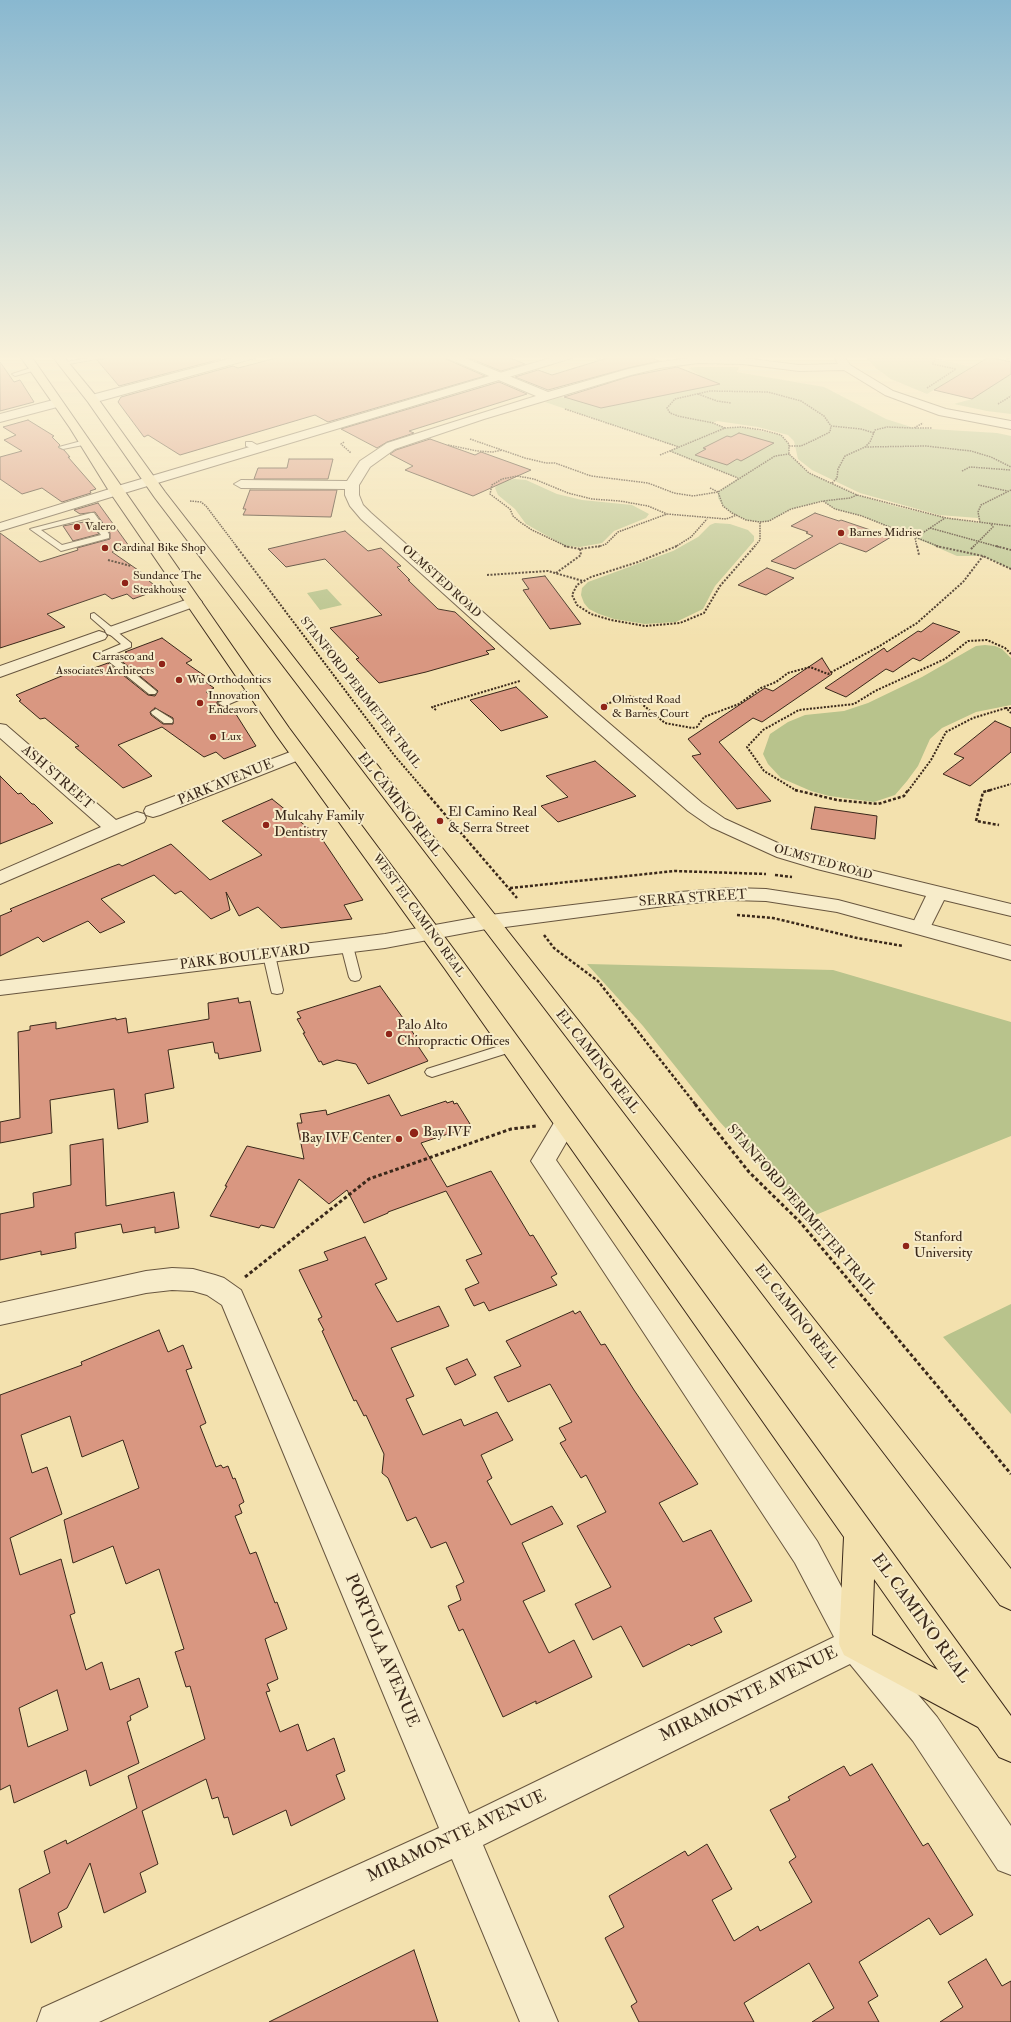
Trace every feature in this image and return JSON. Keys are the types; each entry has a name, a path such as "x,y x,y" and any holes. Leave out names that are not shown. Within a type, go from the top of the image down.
{"main road":[{"name":"WEST EL CAMINO REAL","path":"90,450 116,491 298,754 430,933 566,1122"},
{"path":"128,450 150,482"},
{"name":"EL CAMINO REAL","path":"150,482 1011,1594"},
{"name":"EL CAMINO REAL","path":"566,1122 1011,1745"},
{"path":"860,1534 855,1644 990,1716"}],"street":[{"path":"0,527 150,482 242,450"},
{"path":"241,484 352,485 357,474 372,458 384,450"},
{"name":"OLMSTED ROAD","path":"352,485 352,495 357,506 366,516 583,710 695,807 718,823 748,838 784,853 824,865 1011,910"},
{"path":"0,672 194,602"},
{"name":"ASH STREET","path":"0,729 113,828"},
{"name":"PARK AVENUE","path":"0,878 113,828 298,754"},
{"path":"920,927 937,893"},
{"name":"SERRA STREET","path":"490,922 640,903 732,894 766,895 838,906 920,927 1011,953"},
{"name":"PARK BOULEVARD","path":"0,988 347,946 490,922"},
{"path":"566,1122 543,1161 806,1552 855,1644 925,1728 1011,1857"},
{"path":"0,1314 146,1282 172,1279 193,1280 220,1290"},
{"name":"PORTOLA AVENUE","path":"220,1290 232,1298 540,2022"},
{"name":"MIRAMONTE AVENUE","path":"56,2022 460,1837 855,1644"}],"lane":[{"path":"90,515 106,536 98,538 61,548 34,529 90,515"},
{"path":"94,616 106,634 128,645 105,654 152,692"},
{"path":"224,703 254,690"},
{"path":"156,712 168,721"},
{"path":"347,946 355,977"},
{"path":"269,955 277,990"},
{"path":"432,1072 512,1047"}],"path":[{"path":"348,450 352,454 372,458"},
{"path":"472,450 493,452 501,450"},
{"path":"504,450 525,458 546,463 555,463 603,478 618,478 648,483 682,495 701,496 718,492 775,456 789,454"},
{"path":"789,450 789,454 809,473 857,494 898,507 946,518 1011,526"},
{"path":"831,483 837,478 838,469 845,456 858,450"},
{"path":"965,450 991,456 1011,467"},
{"path":"660,455 669,451 738,478"},
{"path":"962,471 970,467 1011,470"},
{"path":"667,514 618,532 606,544 595,548 580,549 558,544 520,522 513,516 510,509 490,494 492,485 502,479 517,476 534,479 568,493 592,499 620,501 648,506 667,514 707,519 726,519 737,515"},
{"path":"978,485 1010,490"},
{"path":"710,488 718,492 723,506 746,520 760,522 769,521 791,509 822,501 850,498 857,494"},
{"path":"980,523 978,518 981,505 1010,490"},
{"name":"STANFORD PERIMETER TRAIL","path":"190,501 201,502 206,506 394,755 519,900"},
{"path":"822,501 835,509 862,516 932,545 983,556 1011,569"},
{"path":"915,538 946,518"},
{"path":"707,519 691,537 673,548 638,562 590,576 576,585 572,595 577,605 591,614 611,620 645,626 680,623 704,612 720,586 760,540 760,522"},
{"path":"971,549 993,527 991,524"},
{"path":"930,528 1011,550"},
{"path":"915,538 920,555"},
{"path":"556,573 581,555 580,549"},
{"path":"583,710 632,696 665,723 697,727 704,717 739,704 761,688 776,682 788,673 810,667 828,674 878,647 917,623 963,582 983,556"},
{"path":"108,560 131,566"},
{"path":"487,575 548,571 584,581"},
{"path":"1011,654 1005,648 987,640 968,641 945,659 882,688 854,704 799,710 763,730 747,747 764,771 796,791 837,800 878,804 904,796 931,760 946,732 973,718 1006,708 1011,708"},
{"path":"436,710 432,707 527,679"},
{"path":"1006,708 1011,713"},
{"path":"999,825 976,821 983,792 1011,784"},
{"path":"733,915 772,918 857,938 909,947"},
{"name":"STANFORD PERIMETER TRAIL","path":"554,948 598,981 748,1172 800,1222 1011,1474"},
{"path":"220,1290 369,1180 511,1129 566,1122"}],"green space":[{"path":"789,450 789,454 809,473 857,495 898,507 946,518 980,523 978,518 939,515 860,493 812,470 798,459 796,450 1011,450 1011,569 983,556 957,556 862,516 835,509 823,501 791,509 769,521 760,522 746,520 732,513 723,506 718,498 718,492 738,478 669,451"},
{"path":"514,479 526,480 557,494 582,500 632,505 649,514 646,518 614,531 602,543 580,547 565,546 526,524 515,509 498,495 495,488 499,483"},
{"path":"715,523 730,524 748,530 754,536 754,541 715,586 703,609 676,622 645,624 614,619 599,614 589,609 584,603 581,595 582,588 588,582 673,551 698,537 710,525"},
{"path":"327,589 342,605 320,610 307,593"},
{"path":"976,646 995,646 1002,649 1011,658 1011,705 976,712 942,728 930,739 918,766 895,795 874,802 829,796 811,791 781,778 768,764 763,754 770,734 788,722 805,715 844,711 868,703 922,677"},
{"path":"587,964 833,970 1011,1022 1011,1136 808,1218 719,1121 643,1026"},
{"path":"1011,1304 1011,1414 943,1337"}],"building":[{"path":"21,450 64,450 70,457 68,457 96,489 90,491 91,493 62,502 42,488 22,494 0,479 0,457 22,451"},
{"path":"173,450 196,450 180,455"},
{"path":"395,450 462,450 475,455 481,452 531,470 473,496 405,470 413,466 390,454"},
{"path":"704,450 761,450 741,461 737,459 727,465 695,455"},
{"path":"289,459 333,459 328,479 254,479 258,468 287,468"},
{"path":"250,490 337,490 331,517 243,515 246,509 243,509"},
{"path":"98,503 129,546 112,552 151,579 148,580 154,585 151,586 158,590 133,599 127,594 112,599 105,594 47,614 65,627 0,648 0,533 40,562 78,550 77,548 110,539 110,533 95,512 80,514 74,510"},
{"name":"Barnes Midrise","path":"815,513 891,537 866,552 840,543 795,569 771,561 813,536 806,533 808,532 791,526"},
{"name":"Valero","path":"89,521 99,534 73,541 63,526"},
{"path":"345,531 368,551 381,548 401,566 397,567 410,580 408,580 438,609 455,612 495,649 486,651 489,654 426,672 379,683 356,659 359,658 330,628 382,615 325,559 286,567 268,549"},
{"path":"767,568 794,578 766,595 738,585"},
{"path":"545,576 581,624 550,629 523,590 529,589 522,579"},
{"path":"933,623 960,632 920,661 913,658 893,672 886,669 846,697 825,688 884,648 887,652 918,631 921,632"},
{"path":"162,638 192,660 186,663 205,676 200,678 214,688 206,692 219,701 217,704 234,711 256,746 224,759 216,752 204,757 162,727 118,745 152,776 123,788 75,747 79,746 45,718 40,719 19,701 21,700 16,695 76,670 80,673 108,663 148,695 155,696 158,691 119,659 130,655 125,652","holes":["155,708 173,718 173,724 163,724 151,715 150,712"]},
{"path":"822,658 832,674 762,722 753,718 719,742 771,801 737,809 692,756 701,754 688,739 765,688 773,691"},
{"path":"516,687 548,717 501,731 470,700"},
{"path":"995,721 1011,728 1011,752 970,786 943,774 964,758 954,754"},
{"path":"595,761 636,796 558,822 541,806 568,797 546,776"},
{"path":"0,776 18,794 21,793 32,804 34,804 53,823 0,844"},
{"path":"272,799 322,839 363,900 344,905 352,919 281,928 258,907 239,916 226,892 230,910 211,919 181,891 175,894 154,875 101,899 125,922 100,933 88,921 43,942 38,937 0,956 0,916 12,911 10,909 111,867 119,864 122,866 171,844 210,880 262,855 222,821"},
{"path":"815,807 877,816 875,839 811,829"},
{"name":"Palo Alto Chiropractic Offices","path":"380,986 417,1039 414,1040 428,1061 368,1084 356,1064 337,1060 323,1065 321,1061 319,1062 303,1033 305,1033 297,1019 301,1018 297,1012"},
{"path":"238,998 239,1003 250,1001 261,1051 219,1059 218,1053 215,1053 213,1042 168,1050 174,1088 145,1094 148,1122 118,1129 114,1089 50,1100 52,1133 0,1143 0,1122 20,1118 18,1032 30,1030 30,1026 56,1022 56,1029 116,1018 116,1020 126,1018 128,1033 209,1019 208,1003"},
{"path":"389,1095 401,1116 446,1101 447,1103 453,1101 454,1104 457,1103 470,1124 467,1125 469,1127 421,1143 447,1187 491,1171 530,1236 533,1235 557,1274 551,1277 557,1285 489,1311 484,1302 474,1306 465,1289 479,1283 466,1260 482,1254 446,1191 388,1212 364,1223 347,1190 329,1204 299,1179 274,1228 261,1225 259,1228 210,1216 247,1146 304,1159 297,1123 302,1123 300,1114 326,1110 327,1115"},
{"path":"103,1139 106,1206 174,1192 179,1228 155,1233 155,1227 123,1233 121,1224 75,1233 76,1248 41,1255 41,1251 0,1260 0,1214 34,1207 33,1193 71,1185 70,1145"},
{"path":"365,1237 387,1279 375,1284 397,1322 439,1306 449,1326 391,1348 414,1396 406,1399 423,1435 461,1419 464,1426 497,1412 513,1440 481,1455 492,1478 487,1481 511,1525 552,1506 563,1524 522,1543 545,1591 523,1601 549,1653 574,1640 592,1677 536,1704 536,1701 503,1717 463,1629 459,1631 448,1606 461,1600 456,1586 464,1582 446,1542 431,1548 416,1517 407,1521 388,1478 382,1473 384,1454 366,1415 364,1416 356,1400 354,1401 322,1331 324,1330 318,1319 322,1317 299,1270 328,1260 324,1252"},
{"path":"573,1311 575,1314 580,1311 601,1345 605,1344 634,1390 698,1484 659,1503 683,1542 711,1530 752,1601 714,1618 722,1632 691,1646 689,1644 643,1667 621,1626 593,1640 575,1604 611,1587 577,1526 606,1512 586,1475 581,1478 560,1443 566,1440 559,1428 572,1422 550,1384 508,1402 494,1377 521,1366 506,1341"},
{"path":"159,1330 168,1352 183,1345 192,1368 186,1370 206,1423 200,1426 216,1467 221,1465 223,1468 228,1466 233,1479 235,1478 244,1502 239,1505 242,1513 235,1516 250,1554 256,1552 275,1603 277,1602 287,1629 265,1639 278,1679 267,1684 270,1691 266,1692 280,1732 298,1724 307,1751 334,1738 345,1771 336,1775 345,1799 291,1826 286,1810 233,1835 228,1817 224,1818 218,1797 212,1799 206,1779 142,1811 158,1864 140,1873 146,1892 104,1913 90,1863 67,1908 58,1913 62,1927 31,1943 19,1889 50,1873 44,1851 66,1840 67,1844 137,1808 128,1776 205,1739 190,1686 186,1687 175,1652 184,1649 159,1569 126,1584 113,1546 73,1563 64,1520 139,1488 123,1440 82,1457 70,1416 21,1435 32,1473 47,1467 62,1514 10,1538 20,1575 61,1559 75,1613 70,1615 86,1670 102,1662 110,1690 139,1678 148,1707 130,1716 131,1720 127,1722 139,1763 90,1786 86,1770 14,1803 10,1785 0,1790 0,1395 82,1365 81,1362","holes":["57,1690 68,1730 28,1747 19,1708"]},
{"path":"467,1359 476,1375 455,1385 446,1368"},
{"path":"872,1764 923,1846 928,1843 973,1915 940,1935 929,1918 859,1962 878,1996 868,2002 879,2022 812,2022 834,2008 809,1963 744,2003 754,2022 639,2022 631,2006 637,2002 605,1938 624,1927 609,1896 685,1851 688,1856 707,1844 732,1889 712,1900 734,1941 758,1926 760,1931 812,1902 789,1862 796,1857 770,1810 790,1800 788,1797 844,1766 850,1776"},
{"path":"414,1950 438,2022 269,2022"},
{"path":"986,1959 1002,1986 1011,1981 1011,2022 940,2022 963,2007 948,1982"}],"place":[{"name":"Valero","path":"77,527"},
{"name":"Barnes Midrise","path":"841,533"},
{"name":"Cardinal Bike Shop","path":"105,548"},
{"name":"Sundance The Steakhouse","path":"125,583"},
{"name":"Carrasco and Associates Architects","path":"162,664"},
{"name":"Wu Orthodontics","path":"179,680"},
{"name":"Innovation Endeavors","path":"200,703"},
{"name":"Olmsted Road & Barnes Court","path":"604,707"},
{"name":"Lux","path":"213,737"},
{"name":"El Camino Real & Serra Street","path":"440,821"},
{"name":"Mulcahy Family Dentistry","path":"266,825"},
{"name":"Palo Alto Chiropractic Offices","path":"389,1034"},
{"name":"Bay IVF","path":"414,1133"},
{"name":"Bay IVF Center","path":"399,1139"},
{"name":"Stanford University","path":"906,1246"}]}
